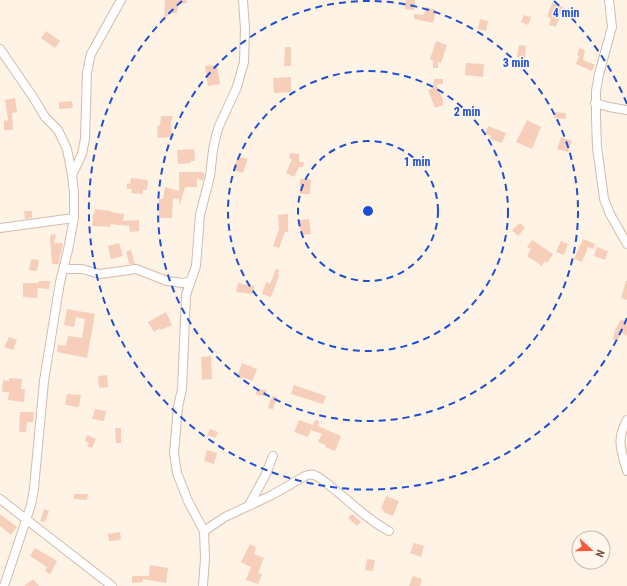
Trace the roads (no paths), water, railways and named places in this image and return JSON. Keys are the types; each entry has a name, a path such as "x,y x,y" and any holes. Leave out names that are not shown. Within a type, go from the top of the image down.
{"street":[{"path":"72,175 82,154 85,139 87,72 91,54 121,0"},
{"path":"204,586 204,531 188,501 177,473 175,462 178,408 182,389 186,295 196,266 200,214 210,176 212,150 219,126 237,87 244,62 246,29 243,0"},
{"path":"609,0 612,27 599,74 596,103 597,147 604,199 610,214 627,244"},
{"path":"0,49 33,96 45,117 58,130 67,150 74,193 74,218 58,295 44,381 34,488 31,505 4,586"},
{"path":"596,103 627,110"},
{"path":"0,228 74,218"},
{"path":"64,269 82,269 100,274 136,269 167,281 183,283 191,281"},
{"path":"627,420 621,432 620,442 627,471"},
{"path":"249,505 265,476 273,456"},
{"path":"204,531 225,517 272,496 305,476 315,475 341,494 378,526 389,531"},
{"path":"0,499 27,518 112,586"}]}
